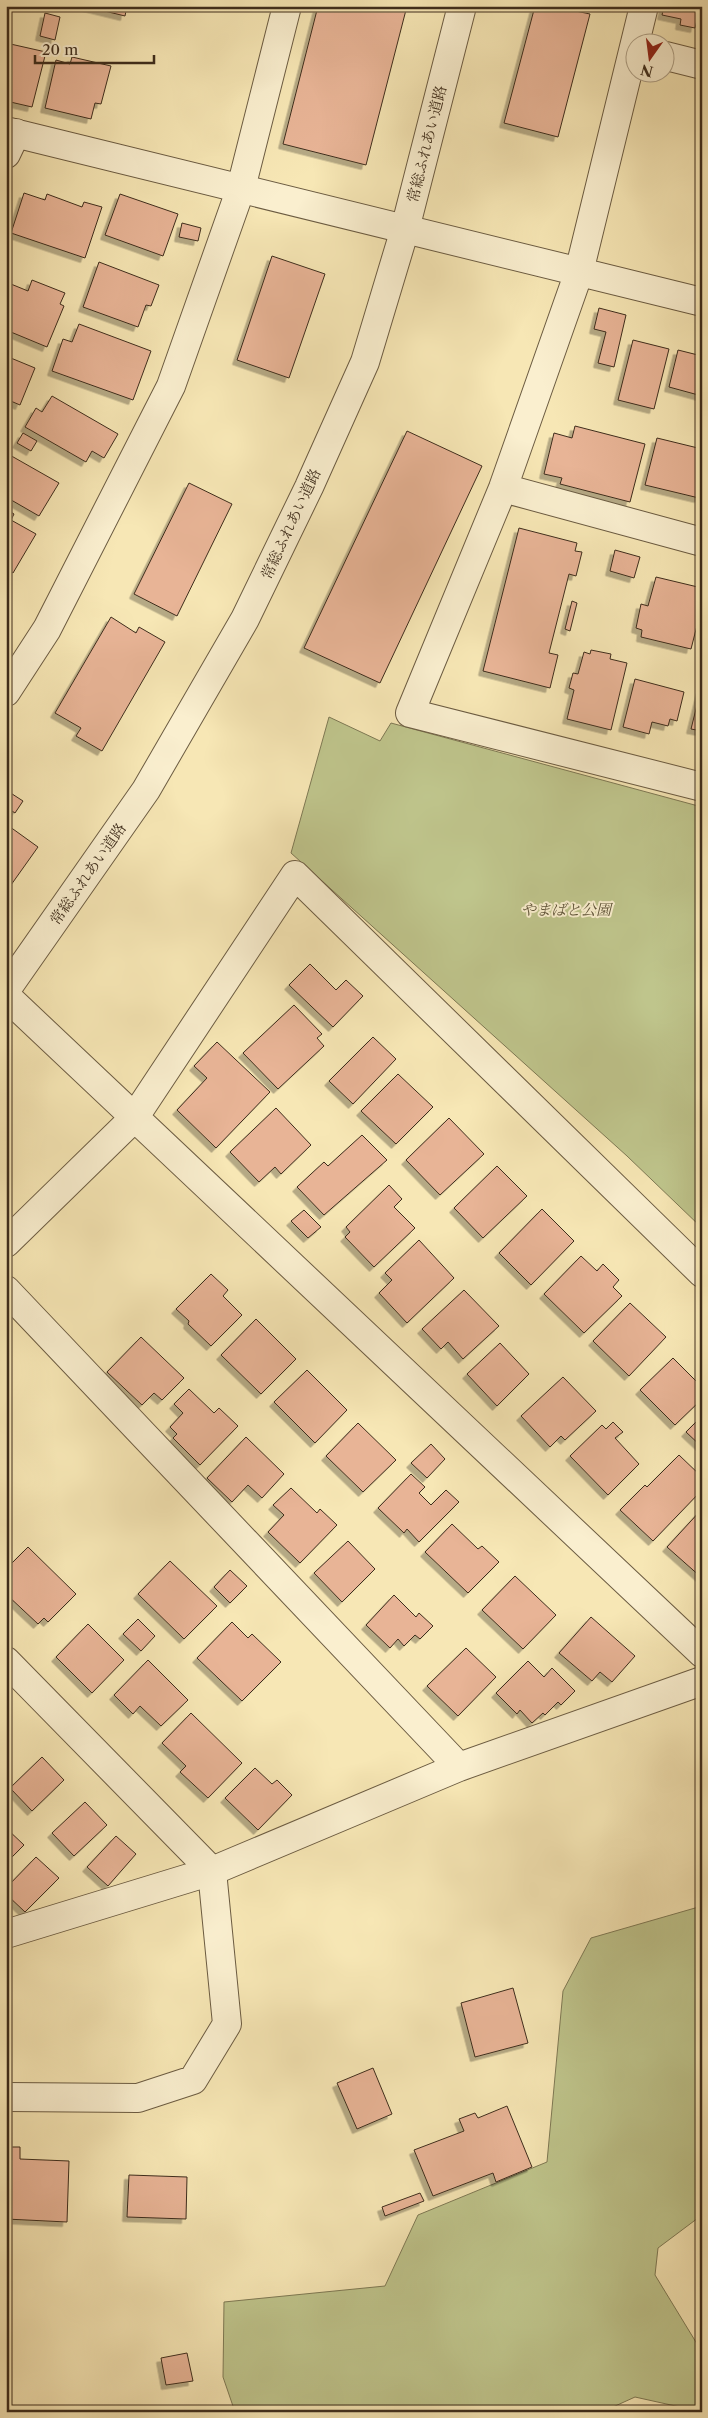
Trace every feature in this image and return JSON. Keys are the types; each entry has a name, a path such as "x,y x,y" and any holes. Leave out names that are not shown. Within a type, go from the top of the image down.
{"street":[{"path":"6,692 47,629 171,386 241,188 287,6"},
{"name":"常総ふれあい道路","path":"6,990 146,790 245,619 309,487 365,362 405,229 462,6"},
{"path":"638,32 644,6"},
{"path":"676,58 702,65"},
{"path":"626,81 579,272 503,488 410,713 702,787"},
{"path":"9,139 241,188 702,302"},
{"path":"503,488 702,542"},
{"path":"6,1243 134,1118 295,875 702,1273"},
{"path":"6,996 702,1653"},
{"path":"6,1290 459,1767"},
{"path":"6,1661 212,1871 227,2024 192,2080 138,2098 6,2097"},
{"path":"6,1934 212,1871 459,1767 702,1681"}],"green space":[{"name":"やまばと公園","path":"329,717 380,741 391,723 702,807 702,1228 627,1156 291,853"},
{"path":"702,1906 702,2215 658,2248 655,2275 702,2352 702,2407 698,2411 635,2397 602,2412 235,2412 223,2377 224,2302 385,2286 418,2215 547,2162 563,1991 591,1938"}],"building":[{"path":"84,6 127,6 125,16"},
{"path":"318,6 407,6 366,165 283,144"},
{"path":"535,6 572,6 571,10 590,14 558,137 504,123"},
{"path":"664,6 702,6 702,13 699,12 695,28 680,25 681,19 662,15"},
{"path":"45,13 60,17 55,40 40,36"},
{"path":"6,43 46,52 32,107 6,101"},
{"path":"72,57 111,66 101,104 95,103 91,119 45,108 56,60 70,64"},
{"path":"24,193 45,200 47,194 82,207 84,202 102,207 85,258 11,233"},
{"path":"120,194 178,214 163,256 105,235"},
{"path":"182,223 201,228 198,241 179,237"},
{"path":"272,256 325,274 289,378 237,360"},
{"path":"99,262 159,285 151,306 146,305 138,327 83,307"},
{"path":"32,280 65,293 60,304 64,306 47,347 6,330 6,282 28,291"},
{"path":"599,308 626,315 614,367 598,363 606,332 594,329"},
{"path":"79,324 151,351 133,400 52,371 63,339 72,342"},
{"path":"633,340 669,349 654,409 618,400"},
{"path":"678,350 702,356 702,396 669,387"},
{"path":"6,356 35,368 20,405 6,399"},
{"path":"52,396 118,434 104,458 92,451 86,462 25,427 36,408 42,412"},
{"path":"575,426 645,444 630,502 560,484 562,478 544,474 554,433 572,438"},
{"path":"407,431 482,466 380,683 304,648"},
{"path":"23,433 37,441 31,451 17,443"},
{"path":"657,438 702,449 702,489 699,498 645,485"},
{"path":"8,454 59,483 39,516 6,497"},
{"path":"189,483 232,504 177,616 134,594"},
{"path":"6,509 14,514 11,520 36,534 13,573 6,569"},
{"path":"519,528 577,543 575,551 582,552 576,576 569,574 549,653 558,655 550,688 483,671"},
{"path":"615,550 640,557 634,578 610,571"},
{"path":"656,577 702,588 702,606 691,649 641,637 642,630 636,628 641,604 648,606"},
{"path":"572,601 577,603 570,631 565,629"},
{"path":"111,617 136,633 139,627 165,642 102,751 76,736 81,728 55,713"},
{"path":"591,650 611,654 610,659 627,663 611,730 567,719 574,690 569,688 573,673 578,674 584,652 590,654"},
{"path":"635,679 684,692 677,721 670,719 668,726 652,722 649,734 623,727"},
{"path":"702,689 702,731 691,729"},
{"path":"6,790 23,801 15,813 6,807"},
{"path":"6,824 38,847 6,892"},
{"path":"310,964 336,990 346,980 363,996 333,1027 289,985"},
{"path":"294,1005 322,1034 317,1038 324,1046 278,1089 243,1053"},
{"path":"373,1037 396,1059 353,1104 329,1081"},
{"path":"217,1042 270,1092 216,1148 177,1110 207,1078 194,1066"},
{"path":"398,1074 433,1107 396,1144 361,1111"},
{"path":"276,1108 311,1145 281,1174 275,1167 259,1182 230,1152"},
{"path":"449,1118 484,1154 440,1195 406,1160"},
{"path":"362,1135 387,1160 324,1215 297,1187 324,1162 328,1166"},
{"path":"497,1166 527,1196 483,1238 454,1208"},
{"path":"389,1185 402,1199 394,1207 415,1228 374,1267 345,1237 350,1232 346,1227"},
{"path":"542,1209 574,1241 531,1285 499,1253"},
{"path":"304,1210 321,1227 308,1238 291,1221"},
{"path":"419,1240 454,1278 407,1323 379,1293 392,1280 385,1273"},
{"path":"581,1256 597,1271 603,1264 619,1280 613,1287 622,1296 584,1333 544,1294"},
{"path":"211,1274 228,1290 223,1296 242,1315 211,1346 188,1324 189,1321 176,1309"},
{"path":"464,1290 499,1326 463,1359 448,1342 441,1349 422,1329"},
{"path":"630,1303 666,1337 629,1376 593,1341"},
{"path":"256,1319 296,1359 261,1394 221,1355"},
{"path":"141,1337 184,1378 162,1400 154,1393 142,1405 107,1372"},
{"path":"500,1343 529,1374 497,1406 467,1374"},
{"path":"673,1358 702,1387 702,1399 675,1425 640,1390"},
{"path":"307,1370 347,1410 315,1443 274,1402"},
{"path":"563,1377 596,1411 565,1440 561,1436 550,1447 521,1416"},
{"path":"189,1389 214,1413 219,1408 238,1426 200,1465 173,1438 177,1434 170,1427 183,1413 174,1404"},
{"path":"702,1416 702,1447 686,1432"},
{"path":"613,1422 623,1432 615,1438 639,1464 608,1495 570,1456 602,1425 606,1429"},
{"path":"358,1423 396,1460 363,1492 326,1456"},
{"path":"246,1437 284,1474 262,1498 248,1485 232,1502 207,1478"},
{"path":"431,1444 445,1459 427,1478 411,1463"},
{"path":"679,1455 702,1477 702,1490 653,1541 620,1510 645,1485 647,1487"},
{"path":"411,1474 425,1487 419,1493 431,1505 446,1490 459,1502 419,1542 407,1529 404,1533 378,1508"},
{"path":"291,1488 317,1513 320,1509 337,1525 300,1563 268,1532 284,1515 273,1505"},
{"path":"702,1509 702,1578 667,1547"},
{"path":"452,1524 478,1549 482,1546 499,1562 468,1593 425,1552"},
{"path":"348,1541 375,1569 342,1602 314,1573"},
{"path":"28,1547 76,1594 48,1622 44,1618 38,1624 6,1594 6,1569"},
{"path":"170,1561 217,1606 184,1639 138,1594"},
{"path":"230,1570 247,1586 230,1603 214,1587"},
{"path":"515,1576 556,1615 523,1649 482,1610"},
{"path":"394,1595 416,1617 419,1613 433,1626 420,1639 415,1635 404,1646 398,1639 390,1648 366,1625"},
{"path":"591,1617 635,1656 612,1682 600,1672 592,1681 559,1653"},
{"path":"138,1619 155,1636 141,1651 123,1634"},
{"path":"232,1622 248,1638 252,1634 281,1662 242,1701 197,1658"},
{"path":"88,1624 124,1660 92,1693 56,1657"},
{"path":"466,1648 496,1677 458,1716 427,1686"},
{"path":"148,1660 188,1700 161,1726 140,1706 133,1714 114,1695"},
{"path":"528,1661 544,1677 552,1668 575,1691 561,1705 558,1702 545,1715 543,1713 532,1723 520,1710 517,1714 496,1693"},
{"path":"191,1713 242,1763 208,1798 180,1772 186,1766 162,1743"},
{"path":"42,1757 64,1780 32,1811 10,1788"},
{"path":"255,1768 272,1784 277,1780 292,1795 258,1830 225,1798"},
{"path":"85,1802 107,1825 74,1856 52,1833"},
{"path":"6,1828 24,1845 6,1863"},
{"path":"116,1836 136,1854 108,1886 87,1867"},
{"path":"36,1857 59,1878 25,1912 6,1894 6,1888"},
{"path":"513,1988 528,2043 475,2057 461,2003"},
{"path":"373,2068 392,2114 357,2129 337,2083"},
{"path":"507,2106 532,2167 496,2182 493,2173 433,2196 414,2150 464,2131 459,2119 475,2113 478,2118"},
{"path":"6,2147 20,2147 20,2159 69,2161 67,2222 6,2219"},
{"path":"129,2175 187,2177 186,2219 127,2217"},
{"path":"420,2193 424,2201 385,2216 382,2207"},
{"path":"187,2353 193,2381 166,2385 161,2358"}]}
